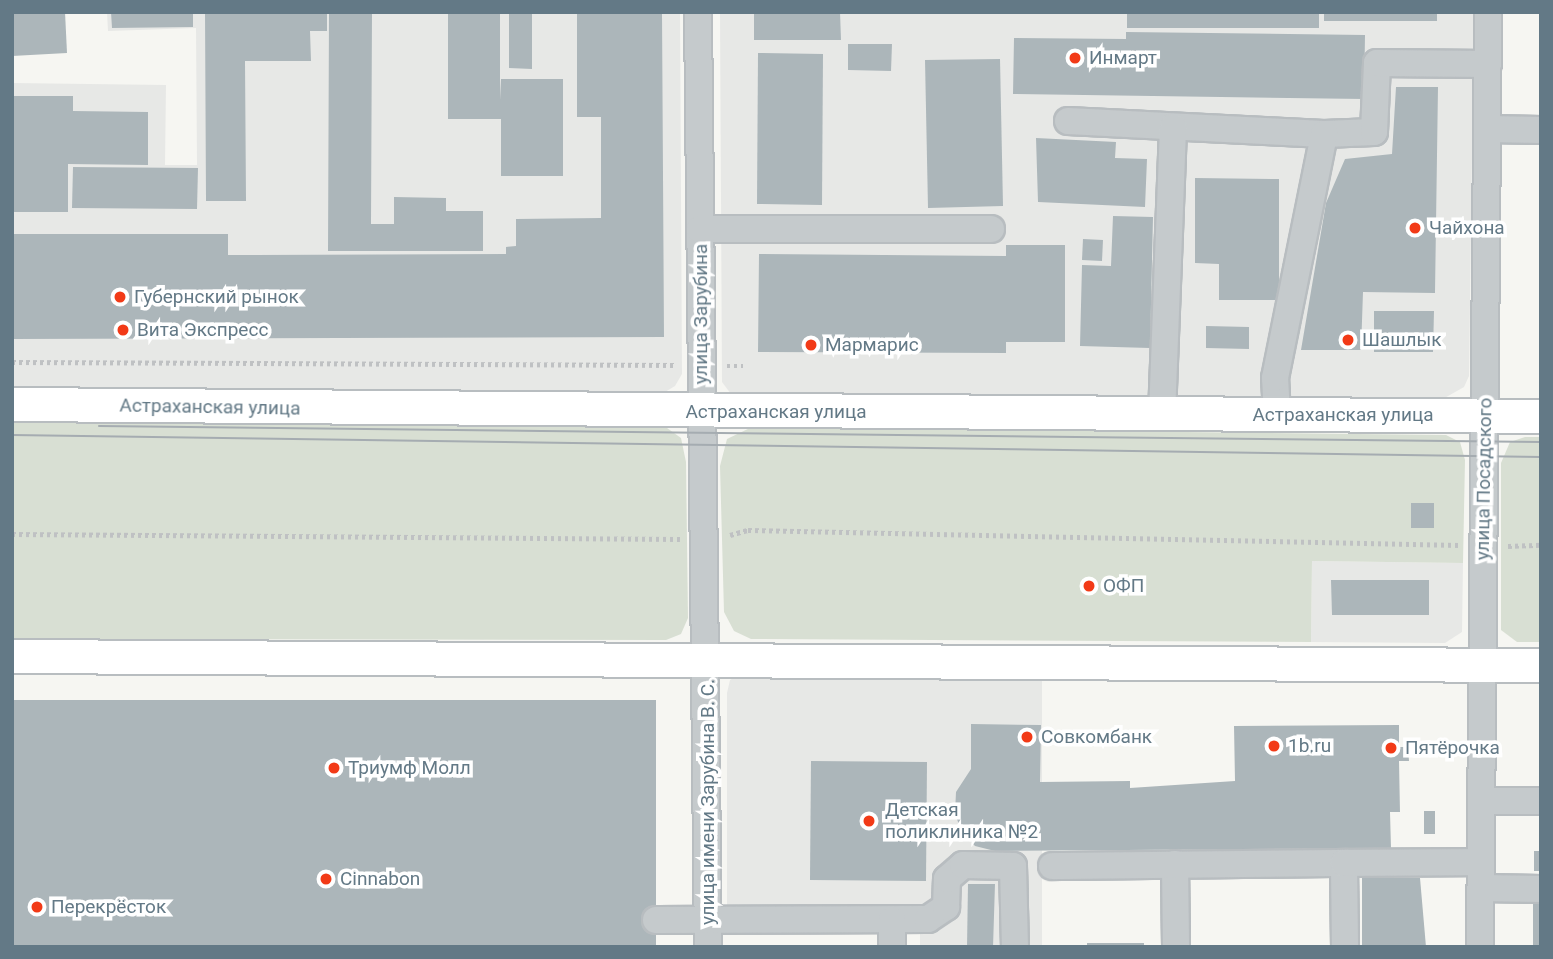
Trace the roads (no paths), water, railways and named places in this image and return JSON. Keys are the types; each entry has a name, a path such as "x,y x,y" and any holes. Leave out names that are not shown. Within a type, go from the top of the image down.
{"main road":[{"name":"Астраханская улица","path":"12,404 1541,416"},
{"path":"12,656 1541,665"}],"street":[{"name":"улица Зарубина","path":"698,12 701,366 708,658"},
{"name":"улица Посадского","path":"1480,947 1488,12"},
{"path":"1068,121 1324,134 1374,132 1377,63 1488,64"},
{"path":"1162,415 1173,127"},
{"path":"1487,129 1541,130"},
{"path":"1277,415 1275,378 1324,134"},
{"path":"700,229 991,229"},
{"name":"улица имени Зарубина В. С.","path":"708,658 709,934"},
{"path":"1481,801 1541,801"},
{"path":"1344,863 1345,947"},
{"path":"1052,866 1344,863 1481,875 1541,889"},
{"path":"1175,864 1176,947"},
{"path":"656,920 709,934 928,919 946,907 947,879 963,865 1013,866 1015,947"},
{"path":"892,920 892,947"}],"tram line":[{"path":"99,426 1541,442"},
{"path":"12,435 1541,457"}],"place":[{"name":"Инмарт","path":"1075,58"},
{"name":"Чайхона","path":"1415,228"},
{"name":"Губернский рынок","path":"120,297"},
{"name":"Вита Экспресс","path":"123,330"},
{"name":"Шашлык","path":"1348,340"},
{"name":"Мармарис","path":"811,345"},
{"name":"ОФП","path":"1089,586"},
{"name":"Совкомбанк","path":"1027,737"},
{"name":"1b.ru","path":"1274,746"},
{"name":"Пятёрочка","path":"1391,748"},
{"name":"Триумф Молл","path":"334,768"},
{"name":"Детская поликлиника №2","path":"869,821"},
{"name":"Cinnabon","path":"326,879"},
{"name":"Перекрёсток","path":"37,907"}]}
